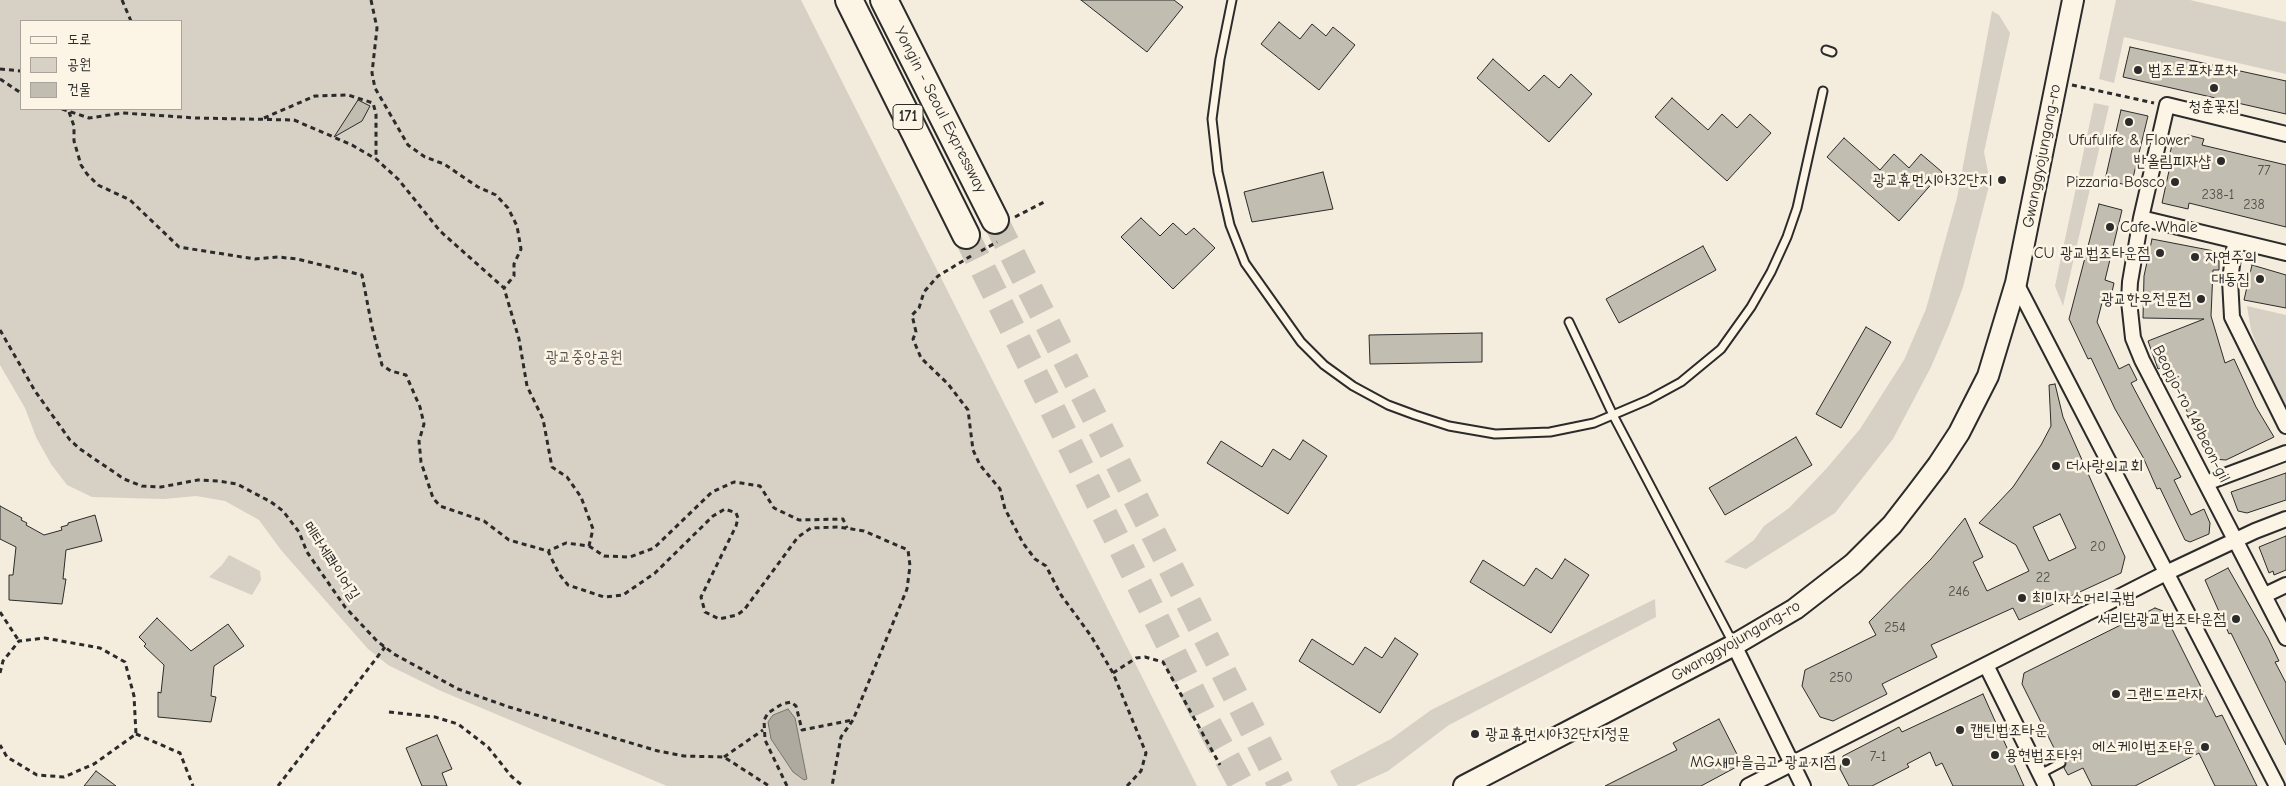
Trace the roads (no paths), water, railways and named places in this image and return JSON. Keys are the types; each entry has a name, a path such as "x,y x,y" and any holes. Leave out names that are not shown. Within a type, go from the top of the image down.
{"highway":[{"name":"Yongin - Seoul Expressway","path":"849,0 966,235"},
{"name":"Yongin - Seoul Expressway","path":"884,0 1001,227"}],"main road":[{"name":"Gwanggyojungang-ro","path":"1464,786 1734,645 1794,609 1852,564 1892,525 1938,465 1959,432 1988,376 2016,282 2073,0"}],"street":[{"name":"Beopjo-ro 149beon-gil","path":"2286,134 2167,105 2141,218 2130,282 2129,301 2133,338 2142,360 2286,638"},
{"path":"2141,218 2286,253"},
{"path":"2235,242 2230,280 2232,317 2286,426"},
{"path":"2016,282 2277,786"},
{"path":"2206,483 2286,453"},
{"path":"1748,786 2166,573 2286,519"},
{"path":"2265,595 2286,585"},
{"path":"1734,645 1803,786"},
{"path":"1986,665 2043,780"}],"lane":[{"path":"1232,0 1220,59 1212,119 1218,172 1230,225 1245,263 1301,342 1324,365 1370,396 1388,405 1449,426 1495,434 1529,434 1574,429 1613,415 1681,382 1705,364 1731,338 1771,272 1789,230 1797,208 1823,91"},
{"path":"1570,322 1613,415 1734,645"},
{"path":"2043,780 2061,763"}],"tunnel":[{"path":"995,220 1281,786"},
{"path":"966,235 1207,721 1242,786"}],"place":[{"name":"법조로포차포차","path":"2138,70"},
{"name":"청춘꽃집","path":"2214,88"},
{"name":"Ufufulife & Flower","path":"2129,122"},
{"name":"반올림피자샵","path":"2221,161"},
{"name":"광교휴먼시아32단지","path":"2002,180"},
{"name":"Pizzaria Bosco","path":"2175,182"},
{"name":"Cafe Whale","path":"2110,227"},
{"name":"CU 광교법조타운점","path":"2160,253"},
{"name":"자연주의","path":"2195,257"},
{"name":"대동집","path":"2260,279"},
{"name":"광교한우전문점","path":"2201,299"},
{"name":"더사랑의교회","path":"2056,466"},
{"name":"최미자소머리국법","path":"2022,598"},
{"name":"서리담광교법조타운점","path":"2236,619"},
{"name":"그랜드프라자","path":"2116,694"},
{"name":"캡틴법조타운","path":"1960,730"},
{"name":"광교휴먼시아32단지정문","path":"1475,734"},
{"name":"에스케이법조타운","path":"2205,747"},
{"name":"용현법조타워","path":"1995,755"},
{"name":"MG새마을금고 광교지점","path":"1846,762"}],"park label":[{"name":"광교중앙공원","path":"584,357"}]}
